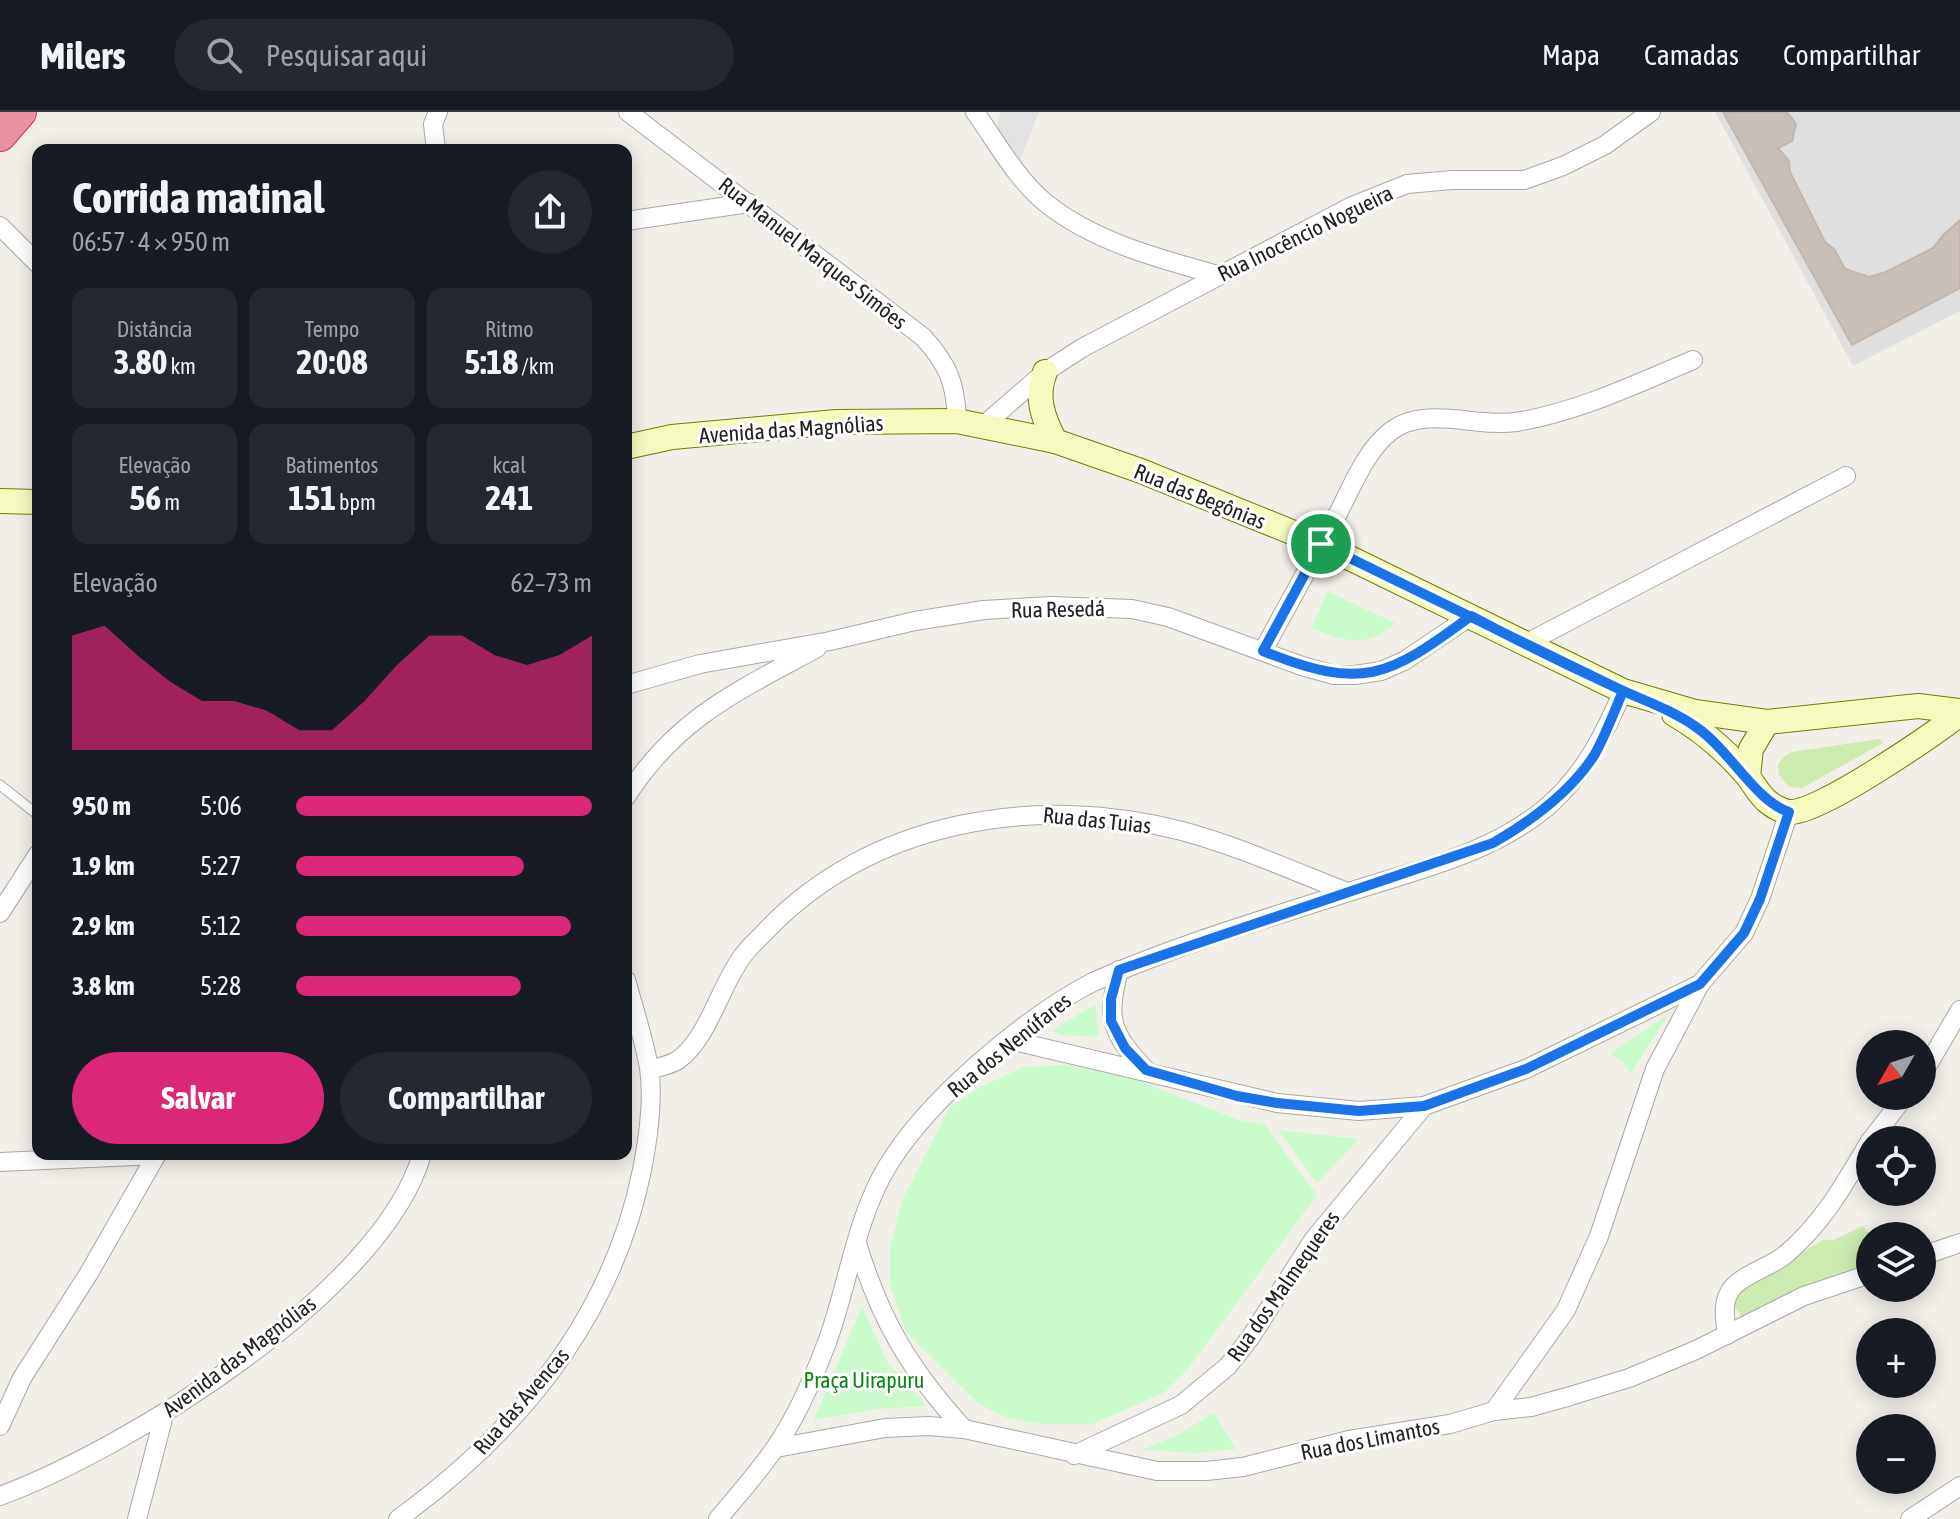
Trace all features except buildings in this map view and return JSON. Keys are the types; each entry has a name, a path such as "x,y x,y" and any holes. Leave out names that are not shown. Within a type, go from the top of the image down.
{"highway":[{"path":"0,129 9,112"},
{"path":"0,135 20,112"}],"main road":[{"path":"1045,372 1038,388 1044,419 1055,441"},
{"name":"Rua das Begônias","path":"957,421 1055,441 1141,471 1321,544 1651,702 1696,727 1748,776 1767,801 1789,812"},
{"name":"Avenida das Magnólias","path":"632,446 672,437 836,422 957,421"},
{"path":"0,501 32,502"},
{"name":"Rua das Begônias","path":"1651,702 1767,722 1918,706 1960,713"},
{"path":"1918,706 1927,723 1926,740"},
{"path":"1789,812 1821,801 1926,740 1960,713"},
{"path":"1748,776 1751,749 1767,722"}],"street":[{"path":"435,144 433,124 438,112"},
{"name":"Rua Manuel Marques Simões","path":"628,112 923,337 938,354 950,376 956,394 957,421"},
{"path":"975,112 1016,171 1046,203 1075,223 1128,246 1218,275"},
{"name":"Rua Inocêncio Nogueira","path":"984,425 1045,372 1109,332 1352,206 1407,184 1452,180 1524,180 1563,166 1605,145 1651,112"},
{"path":"632,220 749,203"},
{"path":"0,226 32,258"},
{"path":"1263,651 1367,459 1394,429 1425,419 1515,422 1550,414 1607,396 1693,360"},
{"path":"1525,644 1846,476"},
{"name":"Rua Resedá","path":"632,683 700,664 830,641 915,621 984,610 1051,606 1132,609 1168,617 1334,675 1381,671 1415,655 1471,616"},
{"path":"632,787 643,769 667,742 697,716 830,641"},
{"name":"Rua dos Nenúfares","path":"857,1242 886,1169 911,1132 974,1068 1066,996 1119,970 1459,857 1518,829 1566,788 1594,754 1623,691"},
{"path":"1494,1411 1566,1310 1599,1236 1655,1069 1700,984 1744,933 1760,899 1789,812"},
{"name":"Rua das Tuias","path":"650,1070 678,1060 698,1036 741,958 776,920 816,888 870,855 923,833 979,820 1028,814 1075,814 1128,820 1183,832 1347,892"},
{"path":"0,913 32,863"},
{"path":"1119,970 1111,999 1111,1021 1125,1048 1146,1070"},
{"path":"1010,1040 1146,1070 1237,1096 1359,1111 1424,1106 1526,1069 1700,984"},
{"name":"Rua das Avencas","path":"398,1519 467,1463 523,1405 562,1358 595,1307 619,1255 639,1187 648,1139 650,1070 632,1002"},
{"path":"1936,1051 1960,1010"},
{"name":"Rua dos Malmequeres","path":"1074,1455 1181,1405 1228,1366 1250,1338 1314,1239 1424,1106"},
{"path":"1881,1126 1894,1110"},
{"path":"0,1162 39,1160"},
{"path":"0,1426 22,1378 89,1273 154,1160"},
{"name":"Avenida das Magnólias","path":"0,1496 82,1460 164,1415 254,1351 342,1274 396,1214 412,1185 420,1160"},
{"path":"1727,1335 1724,1310 1733,1287 1782,1258 1804,1238 1834,1204 1856,1165"},
{"path":"857,1242 883,1319 904,1356 964,1429"},
{"path":"718,1519 776,1448 825,1347 857,1242"},
{"path":"1936,1251 1960,1243"},
{"name":"Rua dos Limantos","path":"776,1448 885,1428 964,1429 1157,1471 1243,1467 1349,1440 1450,1424 1494,1411 1531,1407 1629,1378 1727,1335 1804,1296 1856,1279"},
{"path":"137,1519 164,1415"},
{"path":"1910,1519 1960,1486"},
{"path":"1937,1502 1960,1498"}],"lane":[{"path":"0,785 32,810"}],"shaded area":[{"path":"1000,112 1039,112 1016,171 995,140"},
{"path":"1715,112 1960,112 1960,311 1853,366"}],"green space":[{"path":"1327,591 1395,623 1376,637 1355,640 1312,628"},
{"path":"1879,739 1883,742 1881,744 1802,788 1789,787 1779,775 1778,765 1784,756 1792,752"},
{"path":"1095,1004 1099,1037 1062,1035 1052,1031"},
{"path":"1668,1015 1631,1074 1622,1061 1609,1054"},
{"path":"1067,1065 1134,1079 1239,1120 1264,1124 1317,1195 1188,1369 1165,1392 1093,1424 1041,1424 1010,1419 980,1405 906,1332 890,1285 890,1247 903,1198 950,1107 977,1089 1023,1067"},
{"path":"1278,1130 1359,1139 1317,1183"},
{"path":"1856,1229 1856,1269 1810,1287 1744,1320 1731,1301 1737,1291 1823,1240 1833,1240"},
{"name":"Praça Uirapuru","path":"862,1306 887,1362 927,1406 877,1409 814,1420"},
{"path":"1214,1413 1236,1449 1197,1453 1142,1450 1177,1435"}],"route":[{"path":"1321,544 1263,651 1334,675 1381,671 1438,641 1471,616 1651,702 1696,727 1731,758 1767,801 1789,812 1775,860 1744,933 1700,984 1526,1069 1424,1106 1359,1111 1237,1096 1146,1070 1125,1048 1111,1021 1111,999 1119,970 1493,843 1518,829 1566,788 1594,754 1623,691 1471,616 1321,544"}]}
